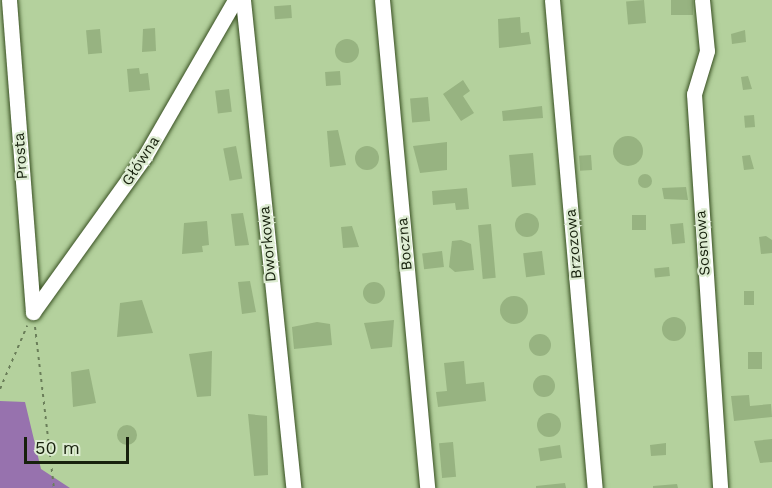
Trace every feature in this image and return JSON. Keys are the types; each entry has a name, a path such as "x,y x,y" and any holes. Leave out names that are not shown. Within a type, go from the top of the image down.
{"street":[{"name":"Prosta","path":"9,0 33,312"},
{"name":"Główna","path":"33,312 145,156 234,0"},
{"name":"Dworkowa","path":"243,0 292,488"},
{"name":"Boczna","path":"382,0 427,488"},
{"name":"Brzozowa","path":"552,0 595,488"},
{"name":"Sosnowa","path":"702,0 707,51 694,94 720,488"}],"path":[{"path":"0,389 33,312"},
{"path":"33,312 54,488"}],"shaded area":[{"path":"0,401 25,402 41,469 70,488 0,488"}],"building":[{"path":"644,0 646,23 628,24 626,2"},
{"path":"671,0 693,0 693,15 671,15"},
{"path":"291,5 292,18 275,19 274,6"},
{"path":"520,17 521,33 529,32 531,44 499,48 498,19"},
{"path":"155,28 156,51 142,52 143,29"},
{"path":"100,29 102,53 88,54 86,30"},
{"path":"745,30 746,42 732,44 731,34"},
{"path":"347,39 356,42 359,51 356,60 347,63 338,60 335,51 338,42"},
{"path":"139,68 140,74 148,73 150,90 129,92 127,69"},
{"path":"340,71 341,85 326,86 325,72"},
{"path":"748,76 752,89 743,90 741,77"},
{"path":"463,80 470,91 463,96 474,113 461,121 443,94"},
{"path":"229,89 232,112 218,114 215,91"},
{"path":"428,97 430,121 412,122 410,99"},
{"path":"542,106 543,118 503,121 502,111"},
{"path":"754,115 755,127 745,128 744,116"},
{"path":"338,130 346,165 330,167 327,131"},
{"path":"628,136 639,140 643,151 639,162 628,166 617,162 613,151 617,140"},
{"path":"447,142 447,170 420,173 413,146"},
{"path":"236,146 242,178 230,181 223,148"},
{"path":"367,146 376,149 379,158 376,167 367,170 358,167 355,158 358,149"},
{"path":"533,153 536,185 512,187 509,155"},
{"path":"591,155 592,170 580,171 579,156"},
{"path":"750,155 754,169 744,170 742,156"},
{"path":"642,174 648,174 652,181 648,188 642,188 638,184 638,178"},
{"path":"686,187 688,200 664,199 662,188"},
{"path":"467,188 469,209 456,210 455,203 433,205 432,191"},
{"path":"243,213 249,245 235,246 231,214"},
{"path":"527,213 536,216 539,225 536,234 527,237 518,234 515,225 518,216"},
{"path":"632,215 646,215 646,230 632,230"},
{"path":"207,221 209,245 202,246 203,252 182,254 184,223"},
{"path":"683,223 685,243 672,244 670,224"},
{"path":"491,224 496,278 483,279 478,225"},
{"path":"352,226 359,247 343,248 341,227"},
{"path":"766,236 772,240 772,253 761,254 759,237"},
{"path":"461,240 471,244 474,270 455,272 449,267 452,241"},
{"path":"442,251 444,267 424,269 422,253"},
{"path":"542,251 545,275 526,277 523,253"},
{"path":"669,267 670,276 655,278 654,269"},
{"path":"250,281 256,312 242,314 238,282"},
{"path":"370,282 378,282 385,289 385,297 378,304 370,304 363,297 363,289"},
{"path":"744,291 754,291 754,305 744,305"},
{"path":"514,296 524,300 528,310 524,320 514,324 504,320 500,310 504,300"},
{"path":"142,300 153,333 117,337 120,303"},
{"path":"674,317 683,320 686,329 683,338 674,341 665,338 662,329 665,320"},
{"path":"394,320 392,347 371,349 364,323"},
{"path":"317,322 330,324 332,345 294,349 292,327"},
{"path":"540,334 548,337 551,345 548,353 540,356 532,353 529,345 532,337"},
{"path":"212,351 211,396 197,397 189,354"},
{"path":"748,352 762,352 762,369 748,369"},
{"path":"464,361 466,384 484,382 486,401 438,407 436,392 447,391 444,363"},
{"path":"89,369 96,403 73,407 71,372"},
{"path":"544,375 552,378 555,386 552,394 544,397 536,394 533,386 536,378"},
{"path":"749,395 750,406 771,404 772,417 734,421 731,396"},
{"path":"544,413 554,413 561,420 561,430 554,437 544,437 537,430 537,420"},
{"path":"248,414 267,416 268,475 254,476"},
{"path":"127,425 134,428 137,435 134,442 127,445 120,442 117,435 120,428"},
{"path":"772,439 772,462 760,463 754,441"},
{"path":"453,442 456,477 442,478 439,443"},
{"path":"666,443 666,455 651,456 650,445"},
{"path":"560,445 562,458 540,461 538,448"},
{"path":"565,483 566,488 536,488 536,486"},
{"path":"677,484 678,488 653,488 653,486"}]}
